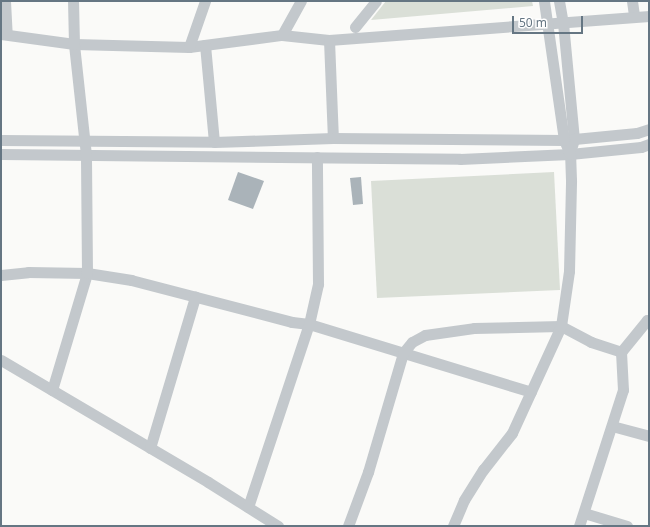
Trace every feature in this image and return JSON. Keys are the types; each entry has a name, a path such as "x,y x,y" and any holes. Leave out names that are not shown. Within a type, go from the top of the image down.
{"street":[{"path":"5,1 4,34 74,44 189,47 282,35 329,40 548,25 634,16 649,16"},
{"path":"52,390 87,273 86,155 74,44 72,1"},
{"path":"189,47 205,1"},
{"path":"282,35 302,1"},
{"path":"355,27 376,1"},
{"path":"544,1 569,140"},
{"path":"453,526 464,500 483,470 512,433 561,326 569,271 571,180 563,23 559,1"},
{"path":"632,1 634,16"},
{"path":"329,40 333,138"},
{"path":"205,46 214,142"},
{"path":"1,140 85,142 214,142 333,138 569,140 637,133 649,129"},
{"path":"1,154 317,156 460,159 570,154 641,147 649,144"},
{"path":"248,507 309,324 318,284 317,156"},
{"path":"1,275 28,272 87,273 131,280 292,322 309,324 531,392"},
{"path":"150,448 195,297"},
{"path":"579,526 623,390 621,352 647,320 649,321"},
{"path":"348,526 368,472 403,353 412,342 426,335 474,328 561,326 591,342 621,352"},
{"path":"1,360 278,526"},
{"path":"612,426 649,436"},
{"path":"584,513 627,526"}],"shaded area":[{"path":"386,1 532,1 533,6 371,20"},
{"path":"554,172 560,290 377,298 371,181"}],"building":[{"path":"238,172 264,181 253,209 228,200"},
{"path":"361,177 363,204 353,205 350,178"}]}
